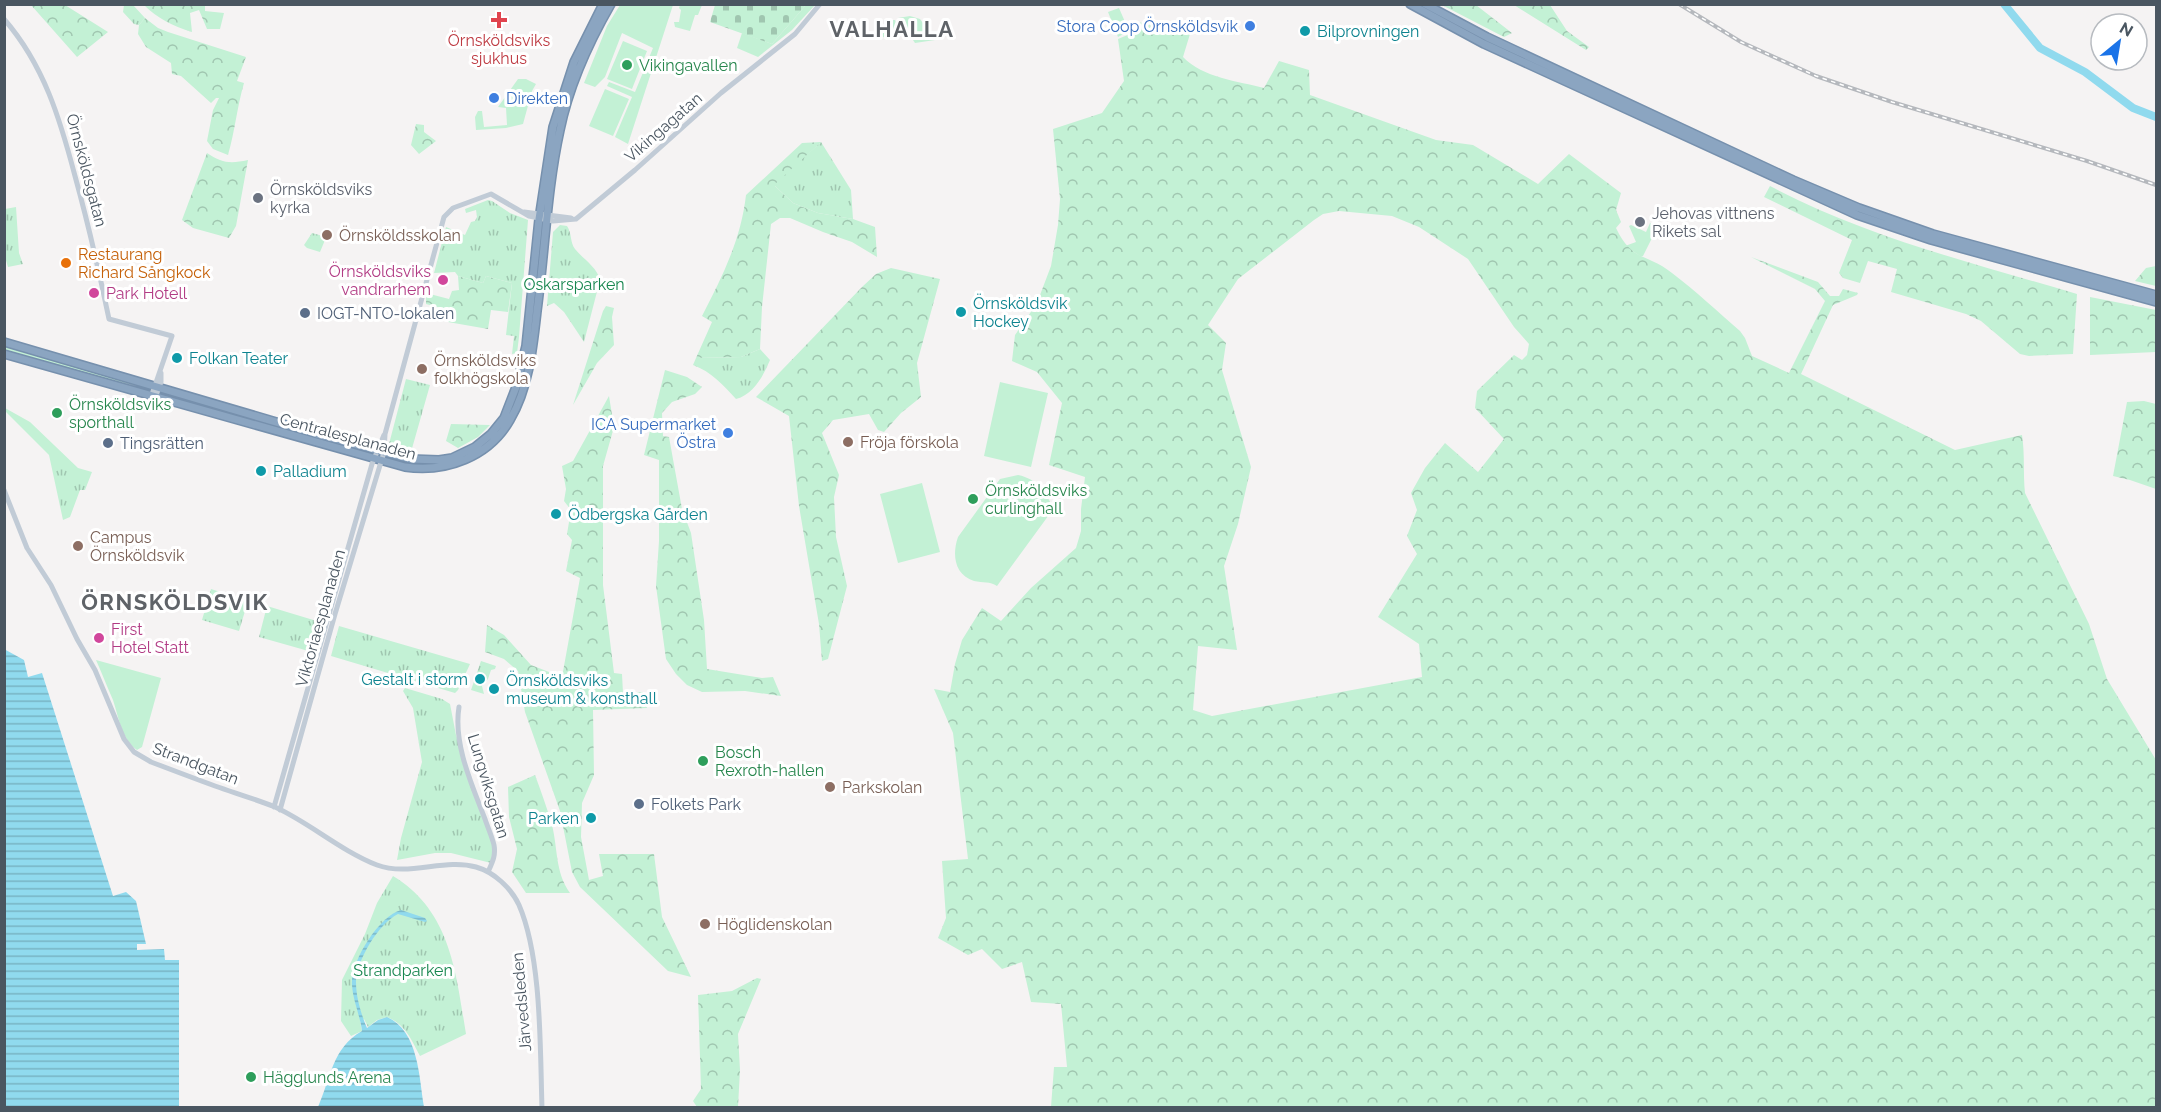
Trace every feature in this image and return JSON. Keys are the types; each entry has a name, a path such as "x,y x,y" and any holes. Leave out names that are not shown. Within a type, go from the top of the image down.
{"highway":[{"path":"553,148 567,81 582,44 603,4"},
{"path":"553,148 577,74 588,47 611,4"},
{"path":"1410,4 1484,44 1857,215 1959,248 2157,302"},
{"path":"1425,4 1497,42 1859,208 1933,234 2157,295"},
{"name":"Centralesplanaden","path":"4,342 381,451 422,460 452,458 484,440 504,418 513,398 526,346 540,216 553,148"},
{"name":"Centralesplanaden","path":"4,354 377,460 417,469 454,465 479,453 496,439 504,430 519,400 531,357 548,217 553,148"}],"main road":[{"name":"Vikingagatan","path":"441,225 446,214 453,208 491,194 522,212 564,221 576,219 721,93 795,34 820,4"},
{"name":"Örnsköldsgatan","path":"4,19 19,36 43,76 56,109 79,190 101,279 108,319 172,336 157,387"},
{"name":"Viktoriaesplanaden","path":"274,807 381,451 441,225"},
{"path":"153,398 157,387"},
{"name":"Viktoriaesplanaden","path":"280,810 377,460"},
{"name":"Strandgatan","path":"4,489 27,548 51,585 95,670 128,746 134,752 151,762 274,807 379,866 407,869 458,864 488,872"},
{"name":"Lungviksgatan","path":"459,707 457,721 471,783 494,846 494,858 488,872"},
{"name":"Järvedsleden","path":"488,872 499,879 509,890 525,921 535,976 542,1107"}],"green space":[{"path":"715,4 806,5 772,44 710,22"},
{"path":"31,5 65,5 108,32 77,57"},
{"path":"124,5 133,5 145,18 139,25 134,24 123,12"},
{"path":"144,5 205,5 205,11 224,13 220,29 207,29 199,10 190,13 192,32 166,22"},
{"path":"620,5 673,5 628,144 615,137 632,97 607,86 609,82 635,92 653,48 622,33 605,77 595,87 584,83 607,26"},
{"path":"680,5 702,5 698,15 695,15 690,31 675,27 674,22 679,22"},
{"path":"806,5 815,5 792,30 758,57 737,48 742,33 772,44"},
{"path":"1442,5 1476,5 1512,33 1504,37"},
{"path":"1514,5 1550,5 1567,31 1589,47 1586,50"},
{"path":"1119,8 1129,31 1118,37 1108,12"},
{"path":"910,16 920,19 935,40 915,43 903,25 906,23 903,18 898,18"},
{"path":"145,18 168,32 246,57 237,81 244,83 228,155 213,149 207,141 213,110 219,98 211,103 181,76 172,74 171,63 146,47 138,34 139,25"},
{"path":"893,20 899,30 890,38 883,37 879,30"},
{"path":"1135,21 1190,34 1183,57 1191,64 1221,78 1264,88 1279,61 1309,70 1310,95 1436,140 1473,145 1538,184 1569,154 1621,193 1616,210 1621,222 1616,228 1628,247 1681,280 1740,331 1752,356 1789,373 1825,301 1815,289 1751,257 1818,282 1830,296 1839,296 1843,289 1858,293 1833,305 1801,374 1955,450 2022,435 2025,493 2089,624 2107,679 2156,760 2156,1107 1051,1107 1054,1067 1067,1067 1061,1004 1031,1002 1022,962 1002,969 982,949 968,955 938,938 946,918 942,861 968,859 953,733 934,689 950,692 962,640 982,608 1001,621 1031,588 1076,548 1081,531 1085,477 1049,465 1062,403 1037,372 1012,361 1015,335 1037,303 1051,266 1060,199 1053,129 1102,113 1124,81 1118,39 1130,34","holes":["1339,211 1392,216 1419,227 1468,259 1514,327 1529,344 1527,355 1522,360 1514,355 1477,391 1475,408 1504,439 1478,472 1445,443 1425,468 1411,493 1417,510 1407,536 1417,554 1378,617 1419,644 1422,677 1212,716 1193,710 1198,646 1237,650 1224,566 1238,524 1251,467 1222,370 1226,343 1208,325 1238,279 1323,214"]},
{"name":"Vikingavallen","path":"623,41 647,51 632,89 607,79"},
{"path":"518,79 526,79 536,84 523,124 506,128 476,130 475,117 478,111 482,111 484,127 507,125 506,108 498,107"},
{"name":"Vikingavallen","path":"605,89 629,99 613,136 589,126"},
{"path":"416,124 424,125 424,132 436,141 419,154 411,145"},
{"path":"821,142 775,186 793,203 818,213 853,219 875,227 877,257 852,242 790,218 780,218 771,224 760,349 741,357 696,358 712,322 702,316 735,243 746,195 802,143"},
{"path":"821,142 851,190 853,219 818,213 793,203 774,185"},
{"path":"207,153 226,162 248,160 236,226 229,238 193,228 182,220"},
{"path":"1770,186 1844,220 1920,248 2077,294 2073,354 2029,356 2020,354 1981,321 1966,314 1891,292 1897,269 1868,261 1860,283 1843,278 1839,273 1852,240 1764,197"},
{"path":"488,200 528,220 519,337 517,353 512,354 514,336 506,335 512,283 486,276 483,283 458,276 455,272 434,273 446,227 465,235 471,222 477,217 476,210 466,213 465,209"},
{"path":"16,207 19,253 23,264 8,267 5,257 5,209"},
{"path":"1650,223 1658,226 1643,256 1640,256 1625,246 1636,242 1629,226 1646,232"},
{"name":"Oskarsparken","path":"560,225 567,226 573,247 593,267 600,280 584,342 564,312 554,303 547,306 553,232"},
{"path":"312,233 323,236 325,240 320,252 304,245"},
{"path":"2156,266 2156,286 2135,281 2146,268"},
{"path":"891,268 940,279 917,363 921,397 901,413 884,432 878,430 869,414 833,420 822,433 839,475 834,497 836,537 847,586 828,659 822,661 819,624 799,506 789,416 756,397 862,287 876,274"},
{"path":"458,276 483,283 486,276 512,283 508,312 491,310 488,329 448,322 441,308 426,304 426,293 449,299 452,291 459,290"},
{"path":"2090,297 2156,310 2156,352 2090,355"},
{"path":"606,306 614,308 612,317 614,345 597,363 573,405 603,311"},
{"path":"4,345 144,387 99,378 5,351"},
{"path":"760,349 770,360 753,389 736,399 712,375 693,365 696,358 741,357"},
{"path":"665,370 687,377 702,387 695,394 672,402 662,413 663,436 669,437 682,509 691,533 704,620 707,669 762,678 773,677 781,696 745,691 702,692 687,685 666,659 656,586 659,541 659,460 644,455"},
{"path":"406,379 430,385 411,452 389,444"},
{"path":"1000,382 1048,393 1031,467 984,456"},
{"path":"609,396 614,427 603,466 603,585 614,673 622,674 623,693 643,692 647,708 593,710 594,775 582,803 581,837 589,880 603,876 599,854 654,854 662,917 691,977 668,971 580,887 572,872 560,811 525,712 518,671 504,659 485,652 487,625 504,635 531,665 562,677 580,578 566,571 572,540 567,534 571,510 564,501 566,489 562,466 573,461"},
{"path":"2144,401 2156,404 2156,489 2113,476 2127,402"},
{"path":"5,408 30,422 78,468 92,472 85,490 80,490 70,517 63,520 49,455 5,411"},
{"path":"451,424 490,425 478,437 458,448 446,441"},
{"path":"1018,475 1036,483 1054,508 997,586 967,578 956,563 955,550 958,537 1000,479"},
{"path":"922,483 940,552 898,563 880,494"},
{"path":"211,589 248,601 239,631 202,620"},
{"path":"267,606 320,622 312,652 259,637"},
{"path":"339,626 470,664 455,693 331,656"},
{"path":"96,660 161,678 142,747 137,750 124,734"},
{"path":"481,661 496,666 491,670 482,686 484,694 471,690"},
{"path":"405,688 442,699 450,704 456,735 493,846 491,863 451,853 435,853 397,860 422,762 413,708 403,691"},
{"path":"535,775 552,825 562,877 570,893 526,893 512,872 517,849 509,817 508,787"},
{"name":"Strandparken","path":"393,876 412,890 439,925 454,966 466,1034 420,1056 403,1028 387,1017 377,1020 368,1027 364,1019 360,1021 362,1031 351,1036 341,1021 342,980 365,934 377,903"},
{"path":"757,978 761,979 738,1034 740,1070 738,1107 697,1107 693,1101 701,1089 698,995 732,991"}],"water":[{"path":"4,649 24,660 28,677 42,673 113,896 126,892 136,901 146,944 137,944 137,950 164,949 165,960 179,960 179,1107 5,1107"},
{"path":"401,910 425,918 427,921 398,914 383,925 360,964 356,982 357,994 367,1028 387,1017 406,1033 416,1056 424,1107 318,1107 338,1055 352,1038 362,1031 352,985 356,964 375,930 392,914"}],"waterway":[{"path":"2004,4 2040,48 2085,72 2133,108 2156,117"}],"railway":[{"path":"1679,4 1741,42 1816,76 2156,185"}],"place":[{"name":"Örnsköldsviks sjukhus","path":"499,20"},
{"name":"Stora Coop Örnsköldsvik","path":"1250,26"},
{"name":"Bilprovningen","path":"1305,31"},
{"name":"Vikingavallen","path":"627,65"},
{"name":"Direkten","path":"494,98"},
{"name":"Örnsköldsviks kyrka","path":"258,198"},
{"name":"Jehovas vittnens Rikets sal","path":"1640,222"},
{"name":"Örnsköldsskolan","path":"327,235"},
{"name":"Restaurang Richard Sångkock","path":"66,263"},
{"name":"Örnsköldsviks vandrarhem","path":"443,280"},
{"name":"Park Hotell","path":"94,293"},
{"name":"Örnsköldsvik Hockey","path":"961,312"},
{"name":"IOGT-NTO-lokalen","path":"305,313"},
{"name":"Folkan Teater","path":"177,358"},
{"name":"Örnsköldsviks folkhögskola","path":"422,369"},
{"name":"Örnsköldsviks sporthall","path":"57,413"},
{"name":"ICA Supermarket Östra","path":"728,433"},
{"name":"Fröja förskola","path":"848,442"},
{"name":"Tingsrätten","path":"108,443"},
{"name":"Palladium","path":"261,471"},
{"name":"Örnsköldsviks curlinghall","path":"973,499"},
{"name":"Ödbergska Gården","path":"556,514"},
{"name":"Campus Örnsköldsvik","path":"78,546"},
{"name":"First Hotel Statt","path":"99,638"},
{"name":"Gestalt i storm","path":"480,679"},
{"name":"Örnsköldsviks museum & konsthall","path":"494,689"},
{"name":"Bosch Rexroth-hallen","path":"703,761"},
{"name":"Parkskolan","path":"830,787"},
{"name":"Folkets Park","path":"639,804"},
{"name":"Parken","path":"591,818"},
{"name":"Höglidenskolan","path":"705,924"},
{"name":"Hägglunds Arena","path":"251,1077"}],"district":[{"name":"VALHALLA","path":"892,29"},
{"name":"ÖRNSKÖLDSVIK","path":"175,602"}]}
